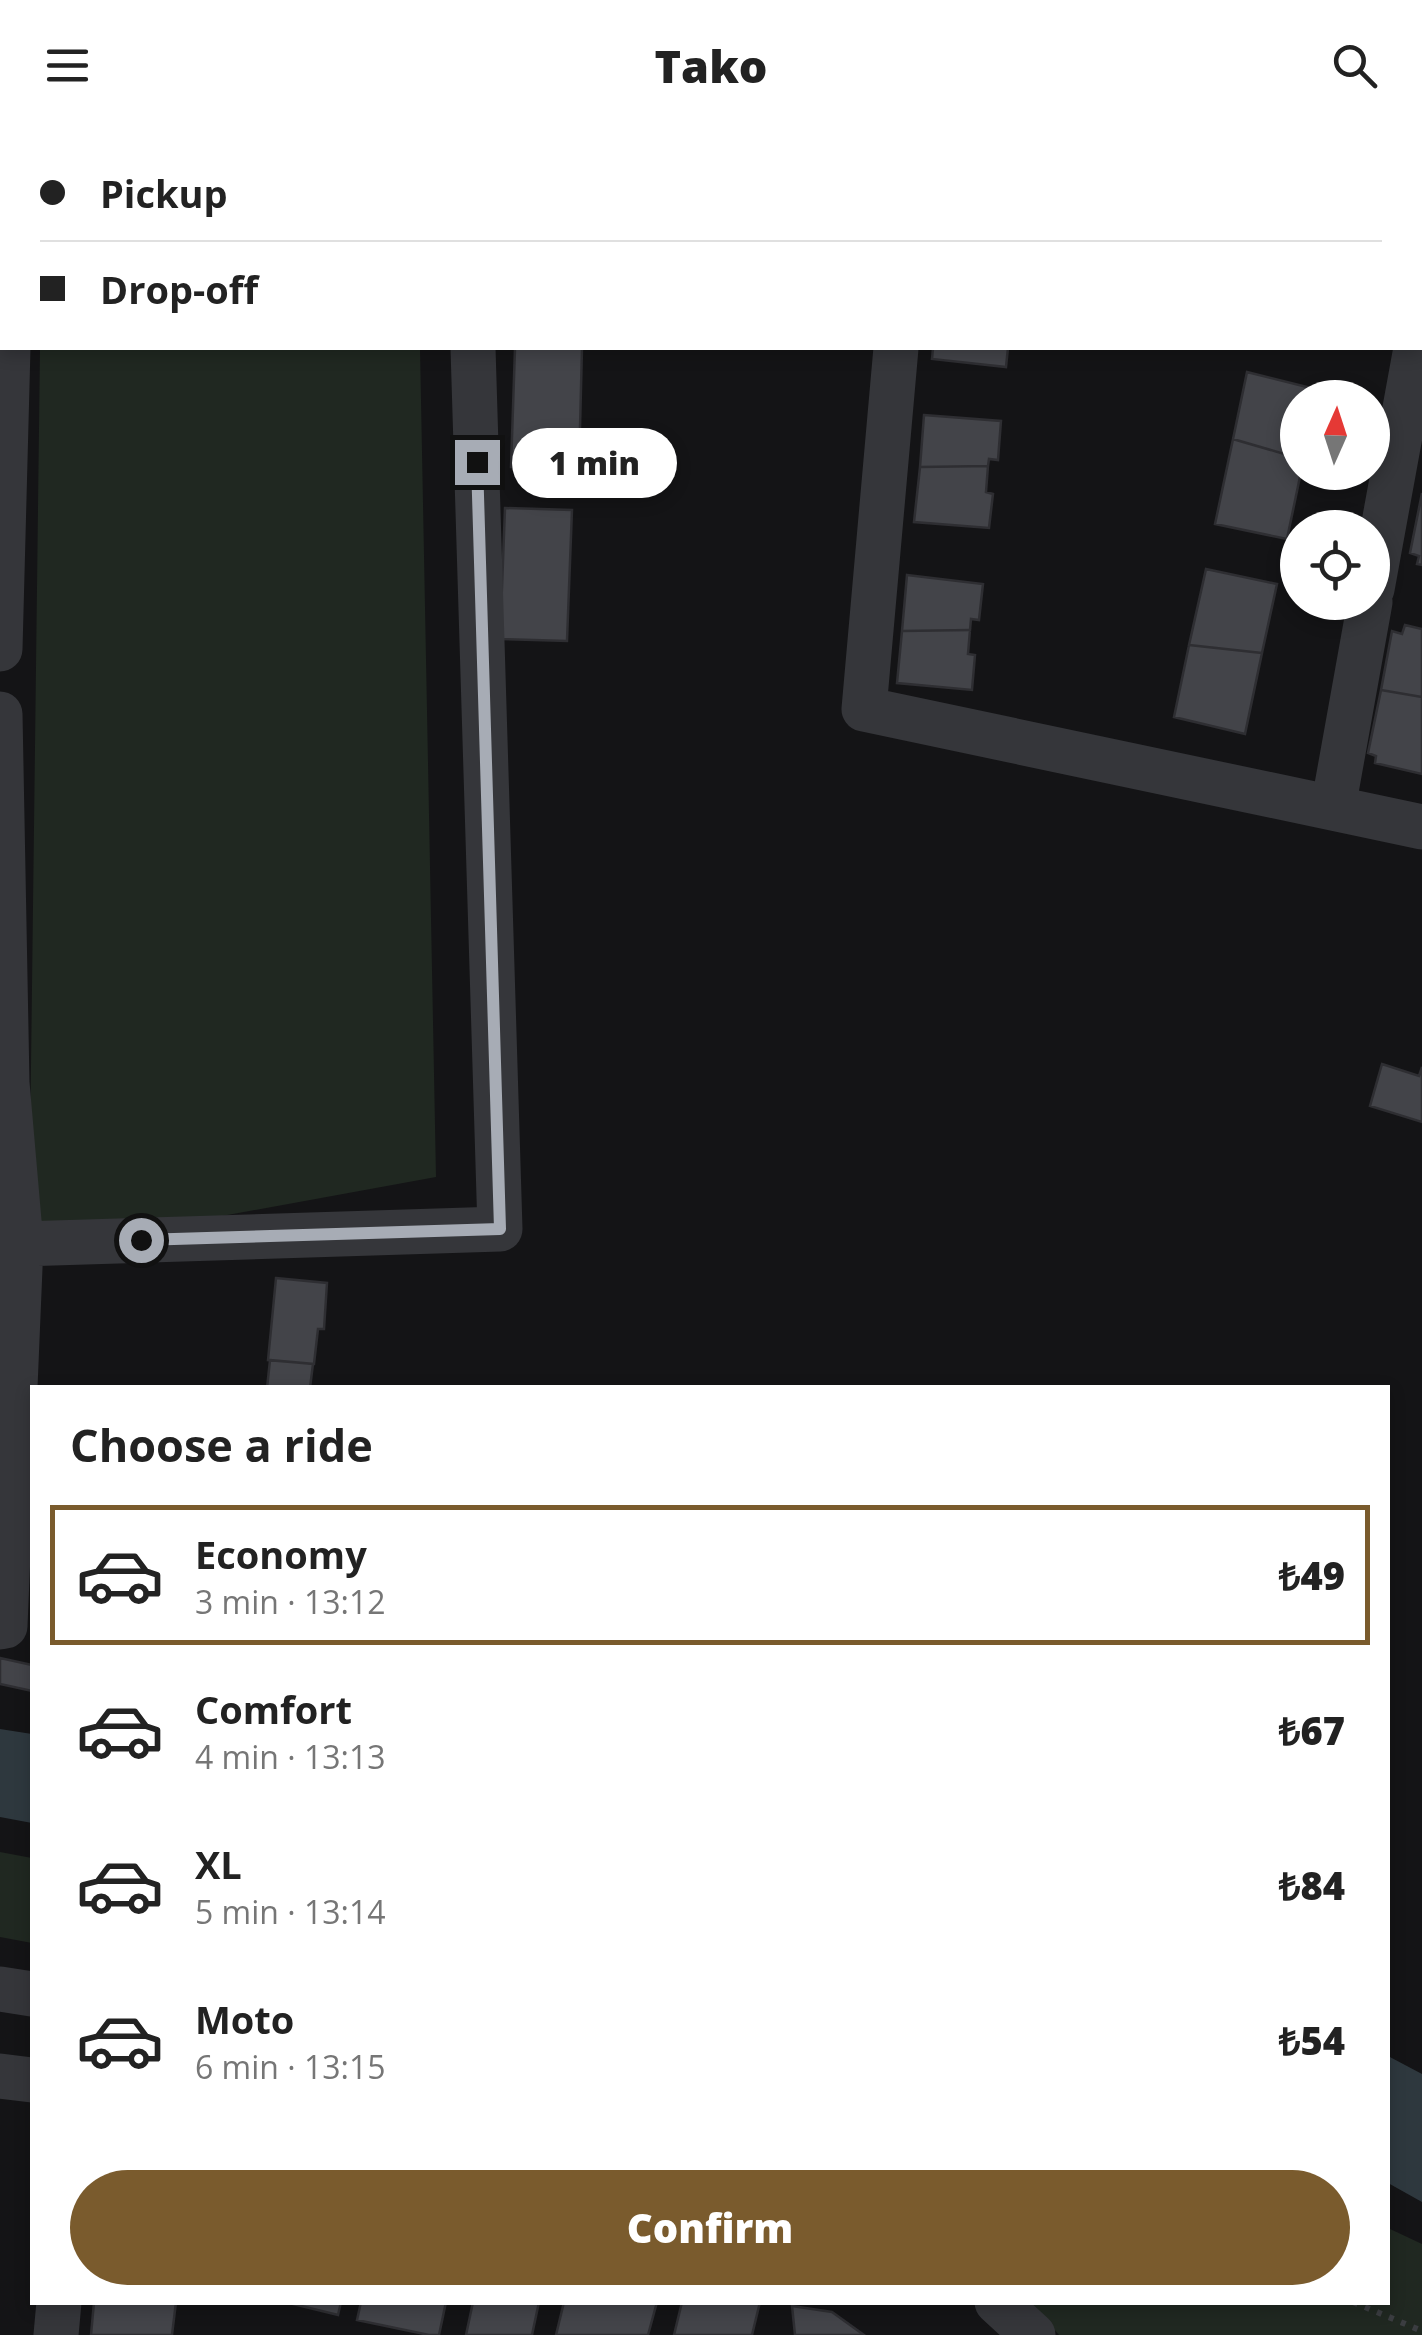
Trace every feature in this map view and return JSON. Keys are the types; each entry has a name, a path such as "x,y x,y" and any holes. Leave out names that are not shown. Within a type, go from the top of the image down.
{"street":[{"path":"0,649 8,350"},
{"path":"21,1244 500,1229 473,350"},
{"path":"896,350 864,709 1422,827"},
{"path":"1386,510 1416,350"},
{"path":"1333,808 1367,620"},
{"path":"0,714 7,1083 21,1244 2,1626"},
{"path":"0,1990 30,1994"},
{"path":"0,2076 30,2080"},
{"path":"56,2335 59,2305"},
{"path":"1000,2305 1033,2335"}],"path":[{"path":"1360,2305 1422,2331"}],"shaded area":[{"path":"40,350 420,350 436,1177 222,1216 29,1225"},
{"path":"0,1729 30,1734 30,1823 0,1817"},
{"path":"0,1852 30,1858 30,1943 0,1937"},
{"path":"1390,2057 1422,2074 1422,2202 1390,2184"},
{"path":"1390,2229 1422,2244 1422,2335 1059,2335 1042,2315 1026,2305 1390,2305"}],"building":[{"path":"515,350 582,350 579,469 511,467"},
{"path":"933,350 1008,350 1006,367 932,359"},
{"path":"1247,372 1280,380 1280,453 1233,439"},
{"path":"924,415 1001,421 998,460 989,459 988,466 920,467"},
{"path":"1233,439 1280,453 1280,490 1297,490 1293,510 1280,510 1280,538 1215,524"},
{"path":"988,466 986,492 993,494 989,528 914,522 920,467"},
{"path":"1422,493 1422,565 1417,564 1419,556 1410,553"},
{"path":"505,508 572,510 567,641 500,639"},
{"path":"1206,569 1277,584 1262,653 1189,645"},
{"path":"907,575 983,584 979,620 971,619 970,630 902,631"},
{"path":"1405,625 1422,629 1422,697 1381,690 1392,631 1402,634"},
{"path":"970,630 968,654 975,655 972,690 897,683 902,631"},
{"path":"1189,645 1262,653 1245,734 1174,717"},
{"path":"1381,690 1422,697 1422,774 1375,763 1376,756 1368,753"},
{"path":"1382,1064 1419,1076 1422,1067 1422,1122 1370,1106"},
{"path":"276,1278 327,1283 324,1329 318,1329 314,1364 268,1360"},
{"path":"270,1360 313,1364 310,1385 267,1385"},
{"path":"0,1658 30,1665 30,1691 0,1684"},
{"path":"94,2305 176,2305 172,2335 91,2335"},
{"path":"297,2305 340,2305 338,2315"},
{"path":"360,2305 445,2305 439,2335 357,2320"},
{"path":"472,2305 538,2305 532,2335 466,2335"},
{"path":"563,2305 656,2305 648,2335 556,2335"},
{"path":"681,2305 759,2305 752,2335 674,2335"},
{"path":"792,2306 832,2312 864,2335 795,2335"}],"route":[{"path":"141,1240 500,1229 477,462"}]}
